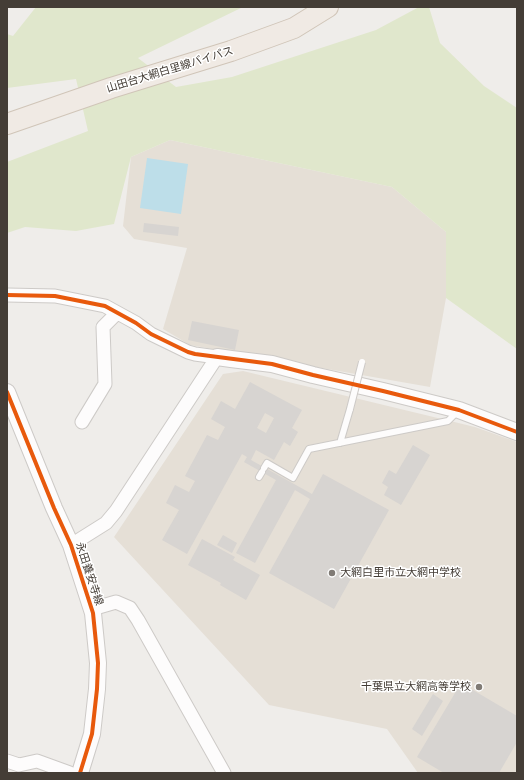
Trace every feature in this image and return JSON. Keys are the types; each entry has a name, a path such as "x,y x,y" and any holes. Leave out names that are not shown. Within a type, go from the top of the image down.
{"main road":[{"name":"山田台大網白里線バイパス","path":"7,124 111,88 231,51 294,28 328,7"}],"street":[{"path":"7,295 55,296 105,306 136,323 150,334 188,352 272,364 314,376 459,410 517,432"},
{"path":"82,422 105,384 103,327 117,313"},
{"path":"71,545 106,523 116,512 216,357"},
{"name":"永田養安寺線","path":"7,392 54,508 71,545 93,613 98,663 97,689 92,734 80,773"},
{"path":"92,609 116,602 130,608 224,773"},
{"path":"7,761 19,765 37,761 70,773"}],"lane":[{"path":"340,443 362,362"},
{"path":"262,472 266,463 293,478 309,449 448,420 459,410"}],"shaded area":[{"path":"170,140 392,187 446,232 446,298 430,387 190,345 163,329 187,248 134,239 123,226 131,157"},
{"name":"大網白里市立大網中学校","path":"243,371 475,427 517,442 517,773 418,773 387,729 269,705 114,537 223,374"}],"green space":[{"path":"36,7 243,7 138,58 176,87 232,77 376,30 419,7 429,7 440,43 484,86 517,108 517,349 446,298 446,232 392,187 170,140 131,157 114,224 76,231 25,227 7,233 7,162 88,131 76,79 7,88 7,34 13,36"}],"water":[{"path":"147,158 188,164 181,214 140,208"}],"building":[{"path":"144,223 179,227 178,236 143,232"},
{"path":"192,321 239,330 235,350 188,340"},
{"path":"250,382 302,410 292,428 298,432 290,446 284,442 274,460 256,450 251,460 312,494 323,474 389,510 334,609 269,573 310,499 295,490 255,563 236,553 276,480 244,462 247,457 242,454 187,554 162,540 179,510 166,503 175,485 189,492 195,481 185,476 207,435 218,440 225,427 211,419 221,401 235,409","holes":["265,413 274,418 266,433 257,428"]},
{"path":"413,445 430,455 401,505 384,495 388,487 382,483 389,470 396,474"},
{"path":"223,535 237,543 232,553 217,545"},
{"path":"202,539 235,557 233,560 260,575 246,600 220,585 221,583 188,565"},
{"path":"461,683 517,716 517,742 499,773 444,773 417,757"},
{"path":"433,694 443,701 422,736 412,729"}],"cycle path":[{"path":"7,295 55,296 105,306 136,323 151,334 188,352 272,364 459,410 517,432"},
{"path":"7,392 54,508 71,545 93,613 98,663 97,689 92,734 80,773"}],"place":[{"name":"大網白里市立大網中学校","path":"332,573"},
{"name":"千葉県立大網高等学校","path":"479,687"}]}
